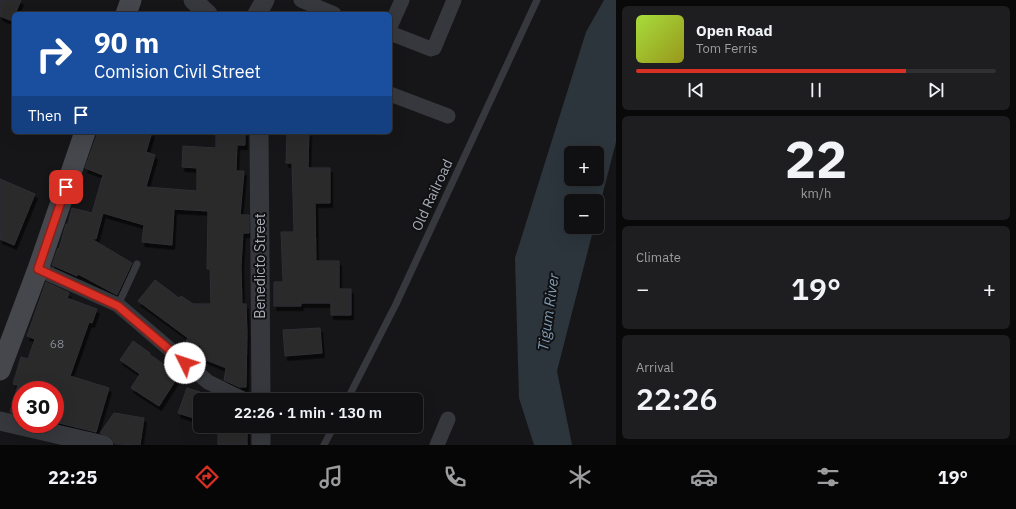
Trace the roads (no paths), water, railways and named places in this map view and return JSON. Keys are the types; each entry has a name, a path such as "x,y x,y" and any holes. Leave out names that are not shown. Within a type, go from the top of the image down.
{"main road":[{"path":"127,12 131,0"},
{"path":"0,370 38,269 84,134"}],"street":[{"path":"193,0 206,12"},
{"path":"257,12 265,0"},
{"path":"301,0 329,12"},
{"path":"392,22 402,0"},
{"path":"392,34 431,49 434,48 454,0"},
{"path":"392,95 448,116"},
{"name":"Benedicto Street","path":"259,134 261,393"},
{"path":"38,269 118,306 208,382 231,393"},
{"path":"437,445 448,419"},
{"path":"0,421 104,445"},
{"path":"261,433 261,445"}],"lane":[{"name":"Old Railroad","path":"351,393 396,304 537,0"},
{"path":"118,306 137,264"},
{"path":"324,445 330,433"}],"water":[{"name":"Tigum River","path":"604,0 616,0 616,142 603,194 564,194 564,234 592,234 557,371 572,445 534,445 519,398 515,258 586,32"}]}
